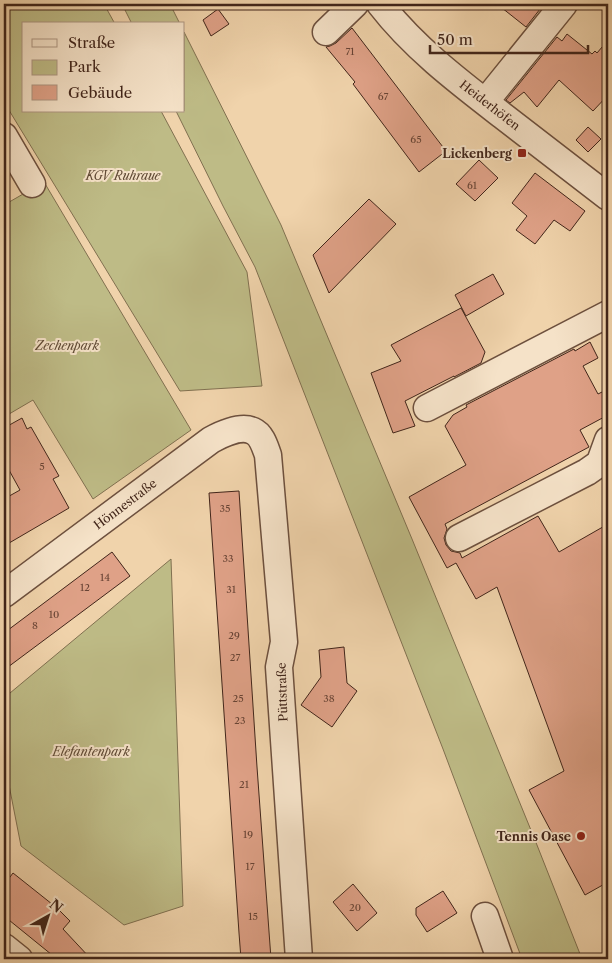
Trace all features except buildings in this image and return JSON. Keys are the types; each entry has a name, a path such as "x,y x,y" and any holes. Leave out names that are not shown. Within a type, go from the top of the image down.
{"street":[{"path":"326,32 355,4"},
{"name":"Heiderhöfen","path":"380,4 423,50 484,102 603,185"},
{"path":"484,102 564,4"},
{"path":"4,136 32,184"},
{"path":"427,408 608,314"},
{"name":"Hönnestraße","path":"4,594 211,440 231,431 253,431"},
{"name":"Püttstraße","path":"253,431 265,445 268,455 281,603 284,642 279,666 299,959"},
{"path":"459,538 587,472 600,462 608,440"},
{"path":"485,916 500,959"},
{"path":"4,947 19,959"}],"green space":[{"name":"KGV Ruhraue","path":"4,4 104,4 114,22 22,22 22,112 162,112 247,272 262,386 180,391 4,102"},
{"path":"122,4 170,4 179,22 131,22"},
{"path":"185,34 281,225 412,539 582,959 522,959 443,749 255,267 176,112 185,112"},
{"name":"Zechenpark","path":"44,182 191,430 93,499 33,400 4,417 4,205"},
{"name":"Elefantenpark","path":"171,559 183,906 124,925 21,846 9,785 4,784 4,698"}],"place":[{"name":"Lickenberg","path":"522,153"},
{"name":"Tennis Oase","path":"581,836"}]}
